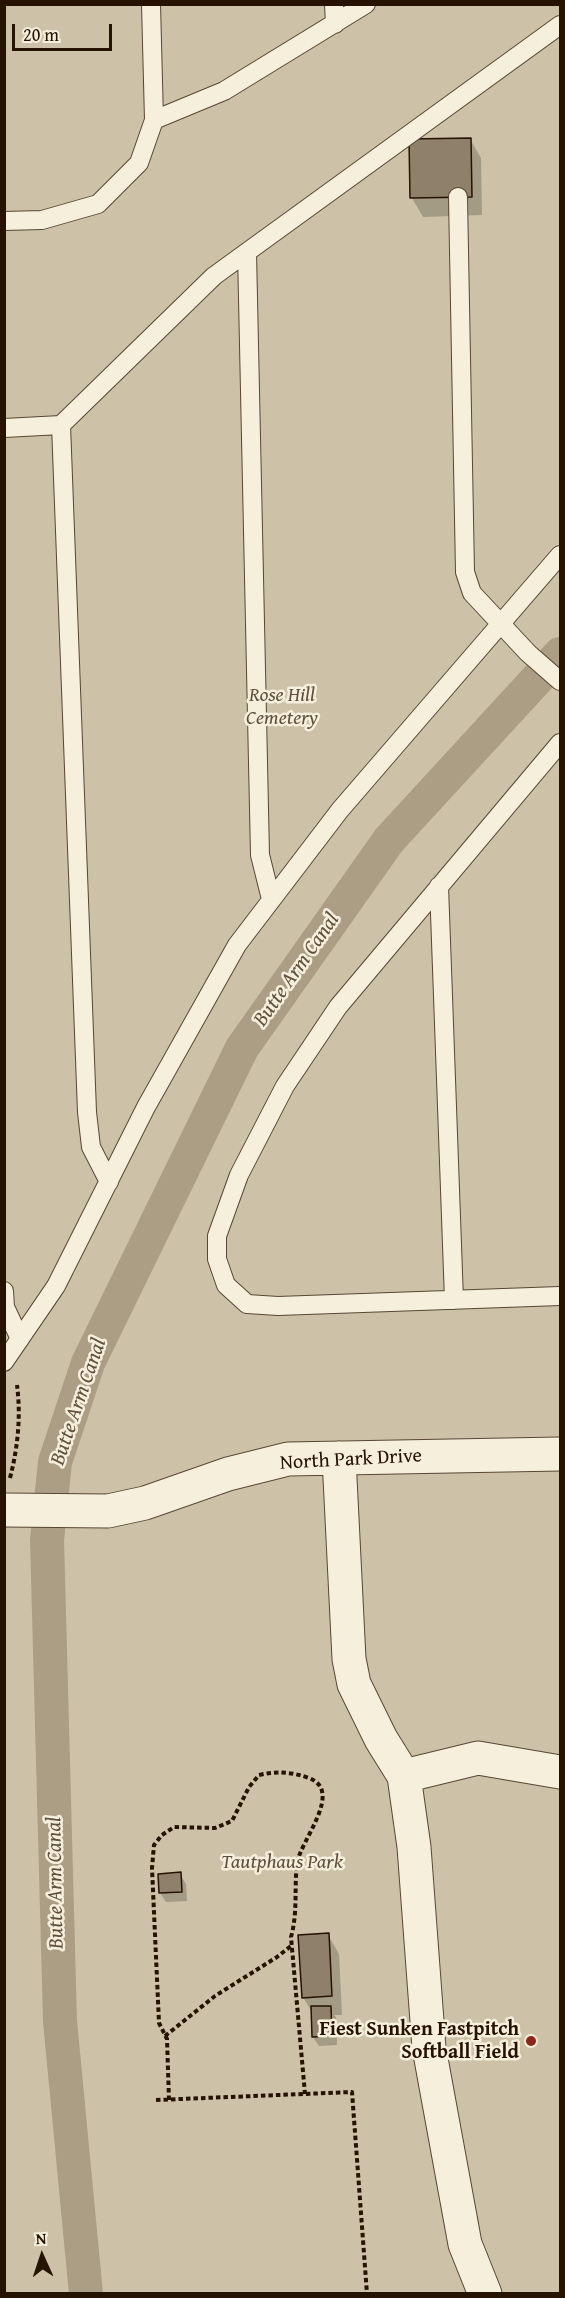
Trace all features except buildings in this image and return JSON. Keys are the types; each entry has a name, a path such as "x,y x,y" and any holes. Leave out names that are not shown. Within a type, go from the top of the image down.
{"street":[{"name":"North Park Drive","path":"12,1501 65,1512 108,1511 145,1503 228,1474 278,1461 561,1454"},
{"path":"339,1458 351,1667 354,1684 381,1739 404,1776 414,1847 429,2048 465,2244 485,2294"},
{"path":"404,1776 478,1758 561,1772"}],"lane":[{"path":"4,221 42,220 98,204 139,163 154,120 151,4"},
{"path":"334,4 335,24"},
{"path":"154,120 224,91 366,4"},
{"path":"4,428 61,425 214,276 561,25"},
{"path":"458,197 465,572 472,593 528,652 561,681"},
{"path":"247,252 260,855 271,899"},
{"path":"61,425 87,1112 91,1147 109,1182"},
{"path":"12,1352 56,1286 146,1107 237,945 340,810 561,555"},
{"path":"561,743 338,1007 285,1086 239,1175 217,1236 217,1259 226,1285 247,1304 278,1306 561,1296"},
{"path":"440,886 454,1300"},
{"path":"4,1291 12,1352"}],"path":[{"path":"12,1352 21,1410 12,1501"},
{"path":"169,2100 165,2036 159,2023 152,1868 154,1845 162,1835 174,1827 215,1828 232,1821 249,1787 260,1775 273,1772 314,1780 321,1786 324,1795 321,1811 309,1832 297,1862 296,1921 291,1937 305,2094"},
{"path":"4,1933 4,1990"},
{"path":"165,2036 215,1996 292,1945"},
{"path":"4,2045 4,2185"},
{"path":"156,2100 352,2092 367,2294"}],"green space":[{"name":"Rose Hill Cemetery","path":"5,5 560,5 560,2293 5,2294"}],"waterway":[{"name":"Butte Arm Canal","path":"86,2294 60,2021 47,1540 55,1462 88,1363 242,1048 389,840 560,654"}],"place":[{"name":"Fiest Sunken Fastpitch Softball Field","path":"531,2041"}],"park label":[{"name":"Tautphaus Park","path":"282,1863"}]}
